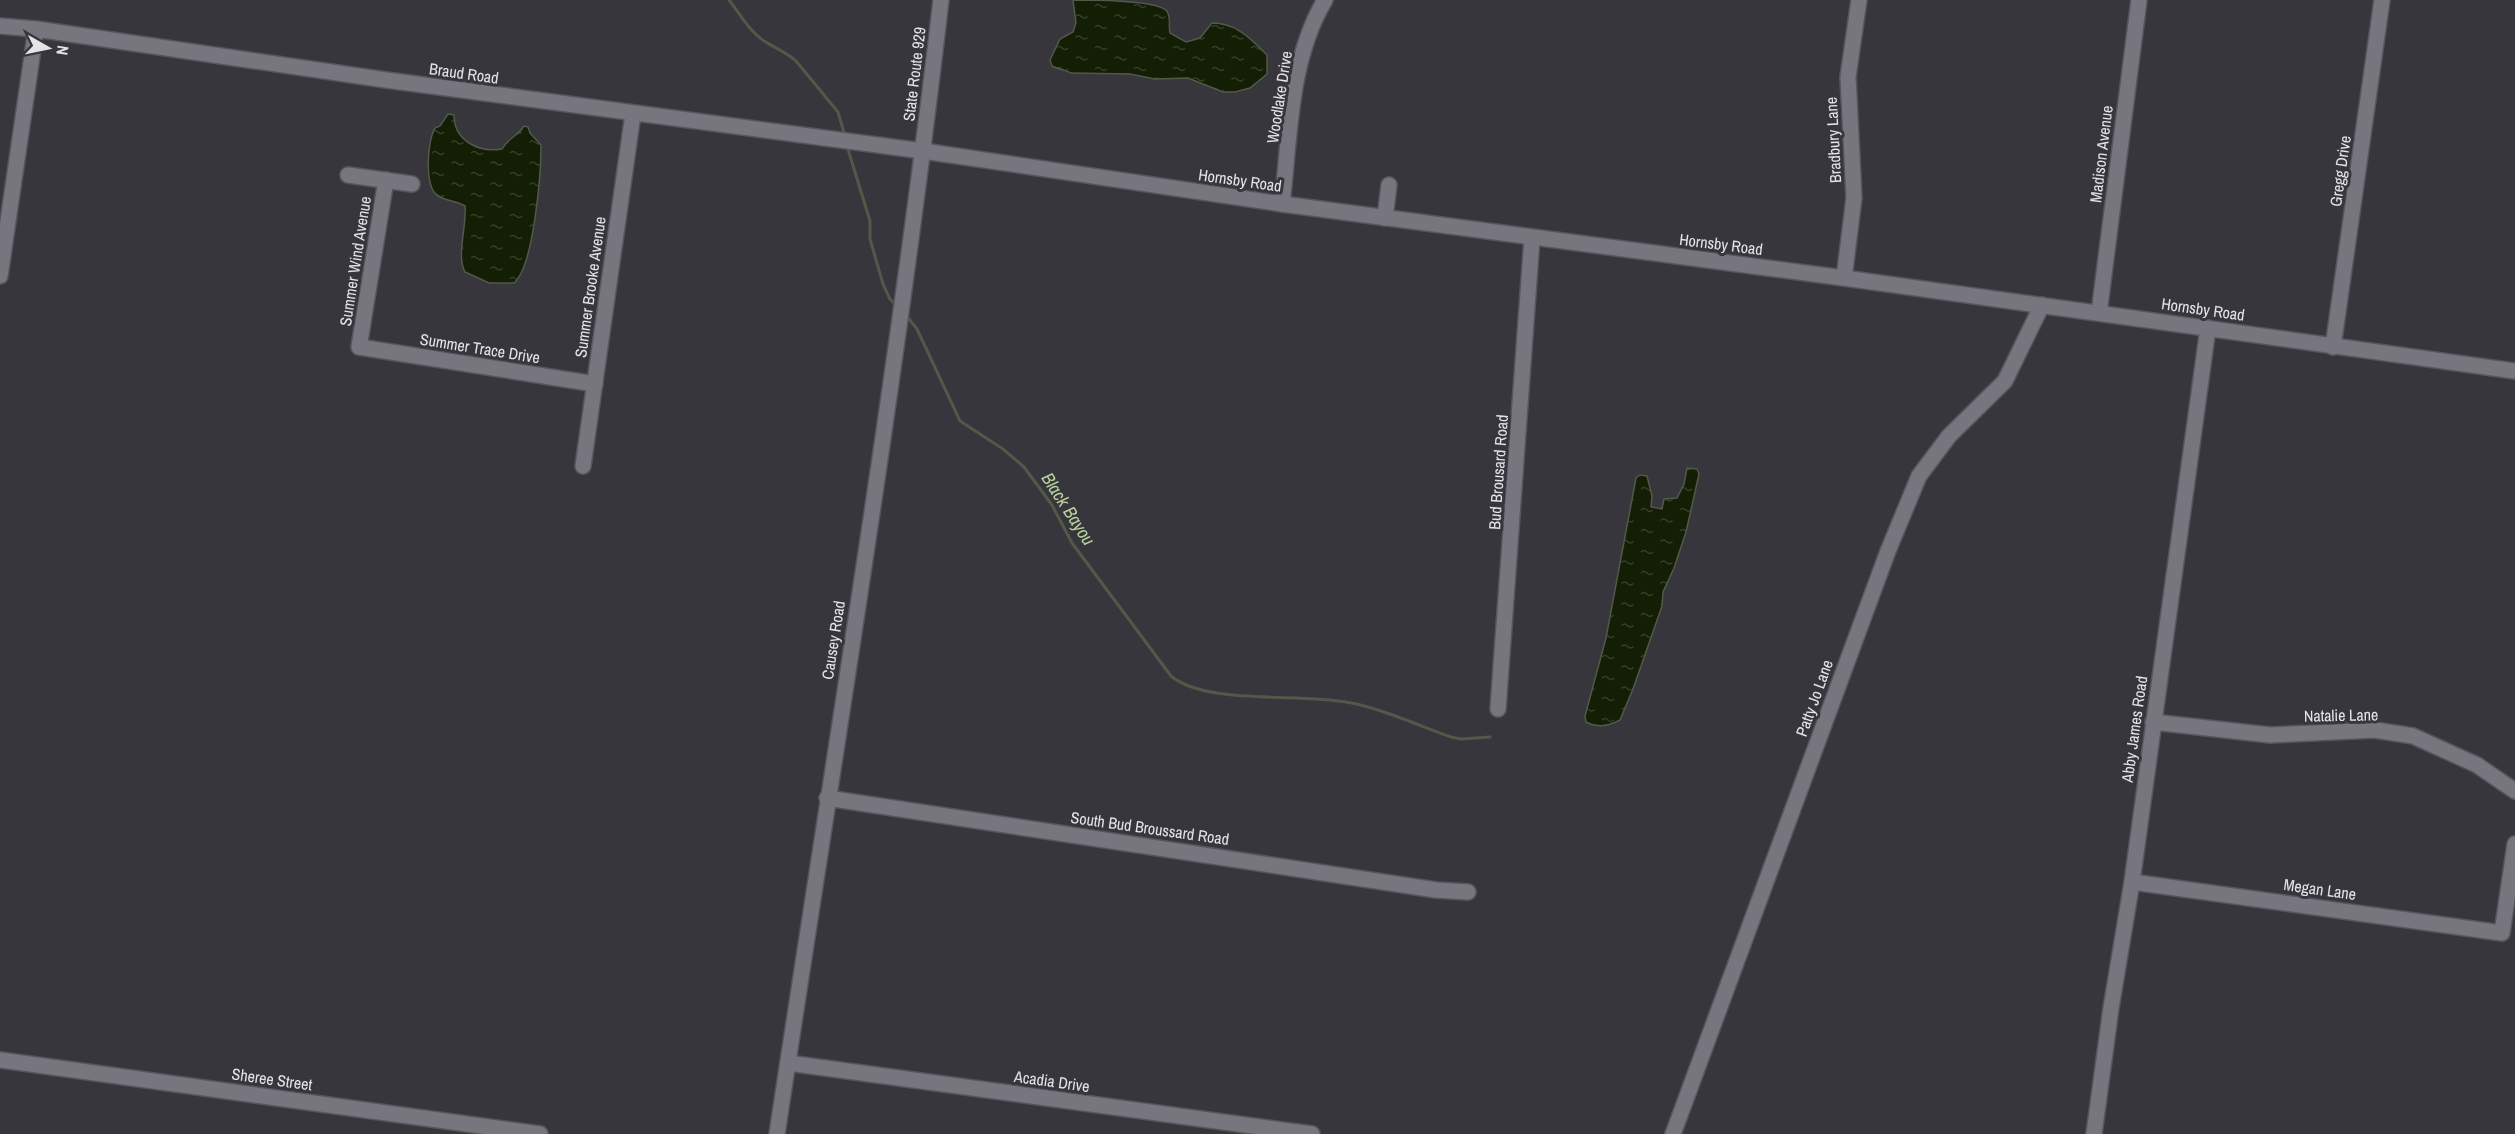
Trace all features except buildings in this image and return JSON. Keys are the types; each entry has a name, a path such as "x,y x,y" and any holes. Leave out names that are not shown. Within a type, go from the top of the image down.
{"street":[{"name":"State Route 929","path":"923,151 941,0"},
{"name":"Woodlake Drive","path":"1282,204 1298,73 1308,39 1325,0"},
{"name":"Bradbury Lane","path":"1844,278 1854,198 1848,77 1859,0"},
{"name":"Madison Avenue","path":"2099,313 2139,0"},
{"name":"Gregg Drive","path":"2333,346 2382,0"},
{"name":"Braud Road","path":"0,26 36,29 847,143 923,151"},
{"path":"0,276 36,29"},
{"name":"Summer Brooke Avenue","path":"583,466 633,114"},
{"name":"Hornsby Road","path":"923,151 1282,204 1844,278 2515,371"},
{"name":"Causey Road","path":"777,1134 923,151"},
{"path":"348,175 412,184"},
{"name":"Summer Wind Avenue","path":"359,347 386,180"},
{"path":"1385,218 1389,186"},
{"name":"Bud Brousard Road","path":"1498,709 1532,238"},
{"name":"Patty Jo Lane","path":"1673,1134 1884,562 1919,476 1949,436 2005,381 2042,305"},
{"name":"Abby James Road","path":"2094,1134 2111,1008 2132,882 2208,328"},
{"name":"Summer Trace Drive","path":"359,347 595,384"},
{"name":"Natalie Lane","path":"2153,722 2270,735 2375,730 2413,736 2477,765 2515,791"},
{"name":"South Bud Broussard Road","path":"827,798 1436,890 1468,892"},
{"name":"Megan Lane","path":"2132,882 2502,933 2515,844"},
{"name":"Sheree Street","path":"0,1060 540,1134"},
{"name":"Acadia Drive","path":"788,1063 1312,1134"}],"water":[{"path":"1073,0 1122,1 1159,7 1168,13 1170,33 1186,42 1200,38 1212,23 1229,26 1243,33 1267,55 1267,74 1250,88 1223,92 1188,78 1155,79 1130,74 1071,73 1052,66 1050,60 1060,39 1073,32 1076,23"},
{"path":"448,114 454,115 458,132 463,138 477,147 502,149 524,126 528,127 530,133 541,145 538,196 531,239 527,258 514,283 489,283 465,272 462,265 465,206 438,196 430,183 428,164 432,134"},
{"path":"1687,468 1697,469 1699,474 1686,532 1663,592 1662,606 1633,689 1620,720 1603,726 1590,724 1586,722 1585,716 1606,638 1636,478 1640,475 1647,476 1652,496 1651,507 1662,509 1664,499 1677,498 1684,484"}],"waterway":[{"name":"Black Bayou","path":"729,0 759,37 796,61 838,112 845,136"},
{"name":"Black Bayou","path":"847,146 870,221 870,239 883,284 890,299 897,306"},
{"name":"Black Bayou","path":"906,315 917,329 960,421 1003,449 1024,467 1052,505 1072,543 1171,676 1186,685 1206,691 1229,695 1326,699 1346,702 1385,712 1451,737 1461,739 1490,737"}]}
